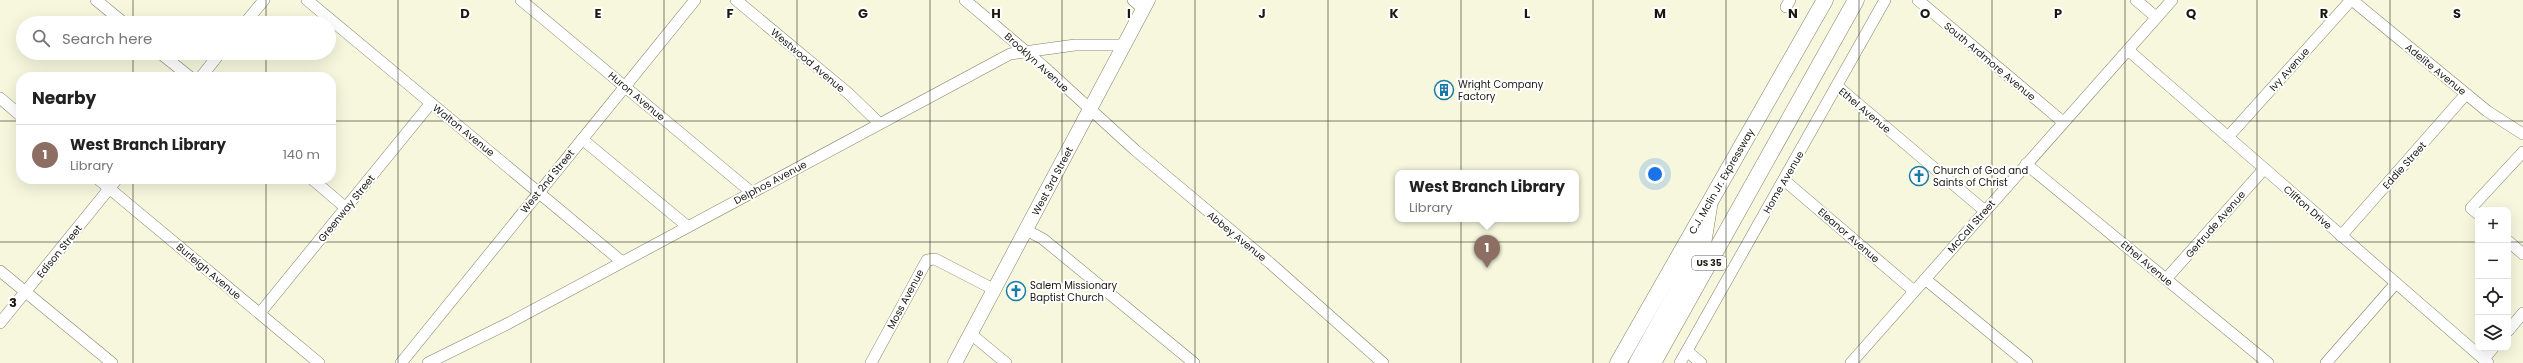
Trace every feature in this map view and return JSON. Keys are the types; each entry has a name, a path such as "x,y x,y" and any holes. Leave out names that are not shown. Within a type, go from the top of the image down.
{"highway":[{"name":"C.J. Mclin Jr. Expressway","path":"1618,363 1825,0"},
{"name":"US 35","path":"1652,363 1856,0"},
{"path":"1637,363 1703,244 1710,201"}],"main road":[{"name":"West 3rd Street","path":"956,363 1124,45 1141,3"}],"street":[{"path":"96,0 115,16"},
{"path":"251,16 264,0"},
{"name":"Walton Avenue","path":"307,0 326,16"},
{"name":"Huron Avenue","path":"521,0 751,192"},
{"name":"West 2nd Street","path":"400,363 695,0"},
{"name":"Westwood Avenue","path":"736,0 848,93 878,122"},
{"name":"Brooklyn Avenue","path":"965,0 1024,50 1090,110"},
{"name":"Home Avenue","path":"1680,363 1885,0"},
{"name":"South Ardmore Avenue","path":"1918,0 2063,122"},
{"path":"2136,0 2156,17"},
{"name":"McCall Street","path":"1851,363 2172,0"},
{"name":"Adelite Avenue","path":"2351,0 2500,121 2523,134"},
{"name":"Ivy Avenue","path":"2228,137 2351,0"},
{"name":"Walton Avenue","path":"336,24 539,191 621,261"},
{"name":"Delphos Avenue","path":"428,363 509,323 878,122 1010,54 1024,50 1076,45 1124,45"},
{"name":"Clifton Drive","path":"2128,50 2486,361"},
{"path":"169,60 184,72"},
{"path":"205,72 214,60"},
{"name":"Ethel Avenue","path":"1837,86 1985,211"},
{"name":"Eddie Street","path":"2341,236 2466,94"},
{"path":"0,98 16,112"},
{"name":"Greenway Street","path":"260,313 431,103"},
{"name":"Abbey Avenue","path":"1090,110 1134,150 1270,263 1378,361"},
{"path":"582,139 687,226"},
{"path":"2478,207 2523,152"},
{"name":"Ethel Avenue","path":"2026,164 2268,363"},
{"name":"Gertrude Avenue","path":"2166,279 2264,169"},
{"name":"Eleanor Avenue","path":"1784,180 1914,291"},
{"name":"Burleigh Avenue","path":"104,184 319,363"},
{"name":"Edison Street","path":"0,323 113,184"},
{"path":"318,184 346,208"},
{"path":"1026,230 1042,239 1194,363"},
{"path":"2510,243 2523,254"},
{"name":"Moss Avenue","path":"870,363 927,260 935,259 995,290"},
{"path":"0,271 112,363"},
{"path":"1925,278 2025,362"},
{"path":"2326,363 2396,283"},
{"path":"2511,327 2523,313"},
{"path":"971,334 1006,363"},
{"path":"1687,351 1701,363"},
{"path":"2486,361 2491,351"}],"place":[{"name":"Wright Company Factory","path":"1444,90"},
{"name":"Church of God and Saints of Christ","path":"1919,176"},
{"name":"West Branch Library","path":"1487,268"},
{"name":"Salem Missionary Baptist Church","path":"1016,291"}]}
